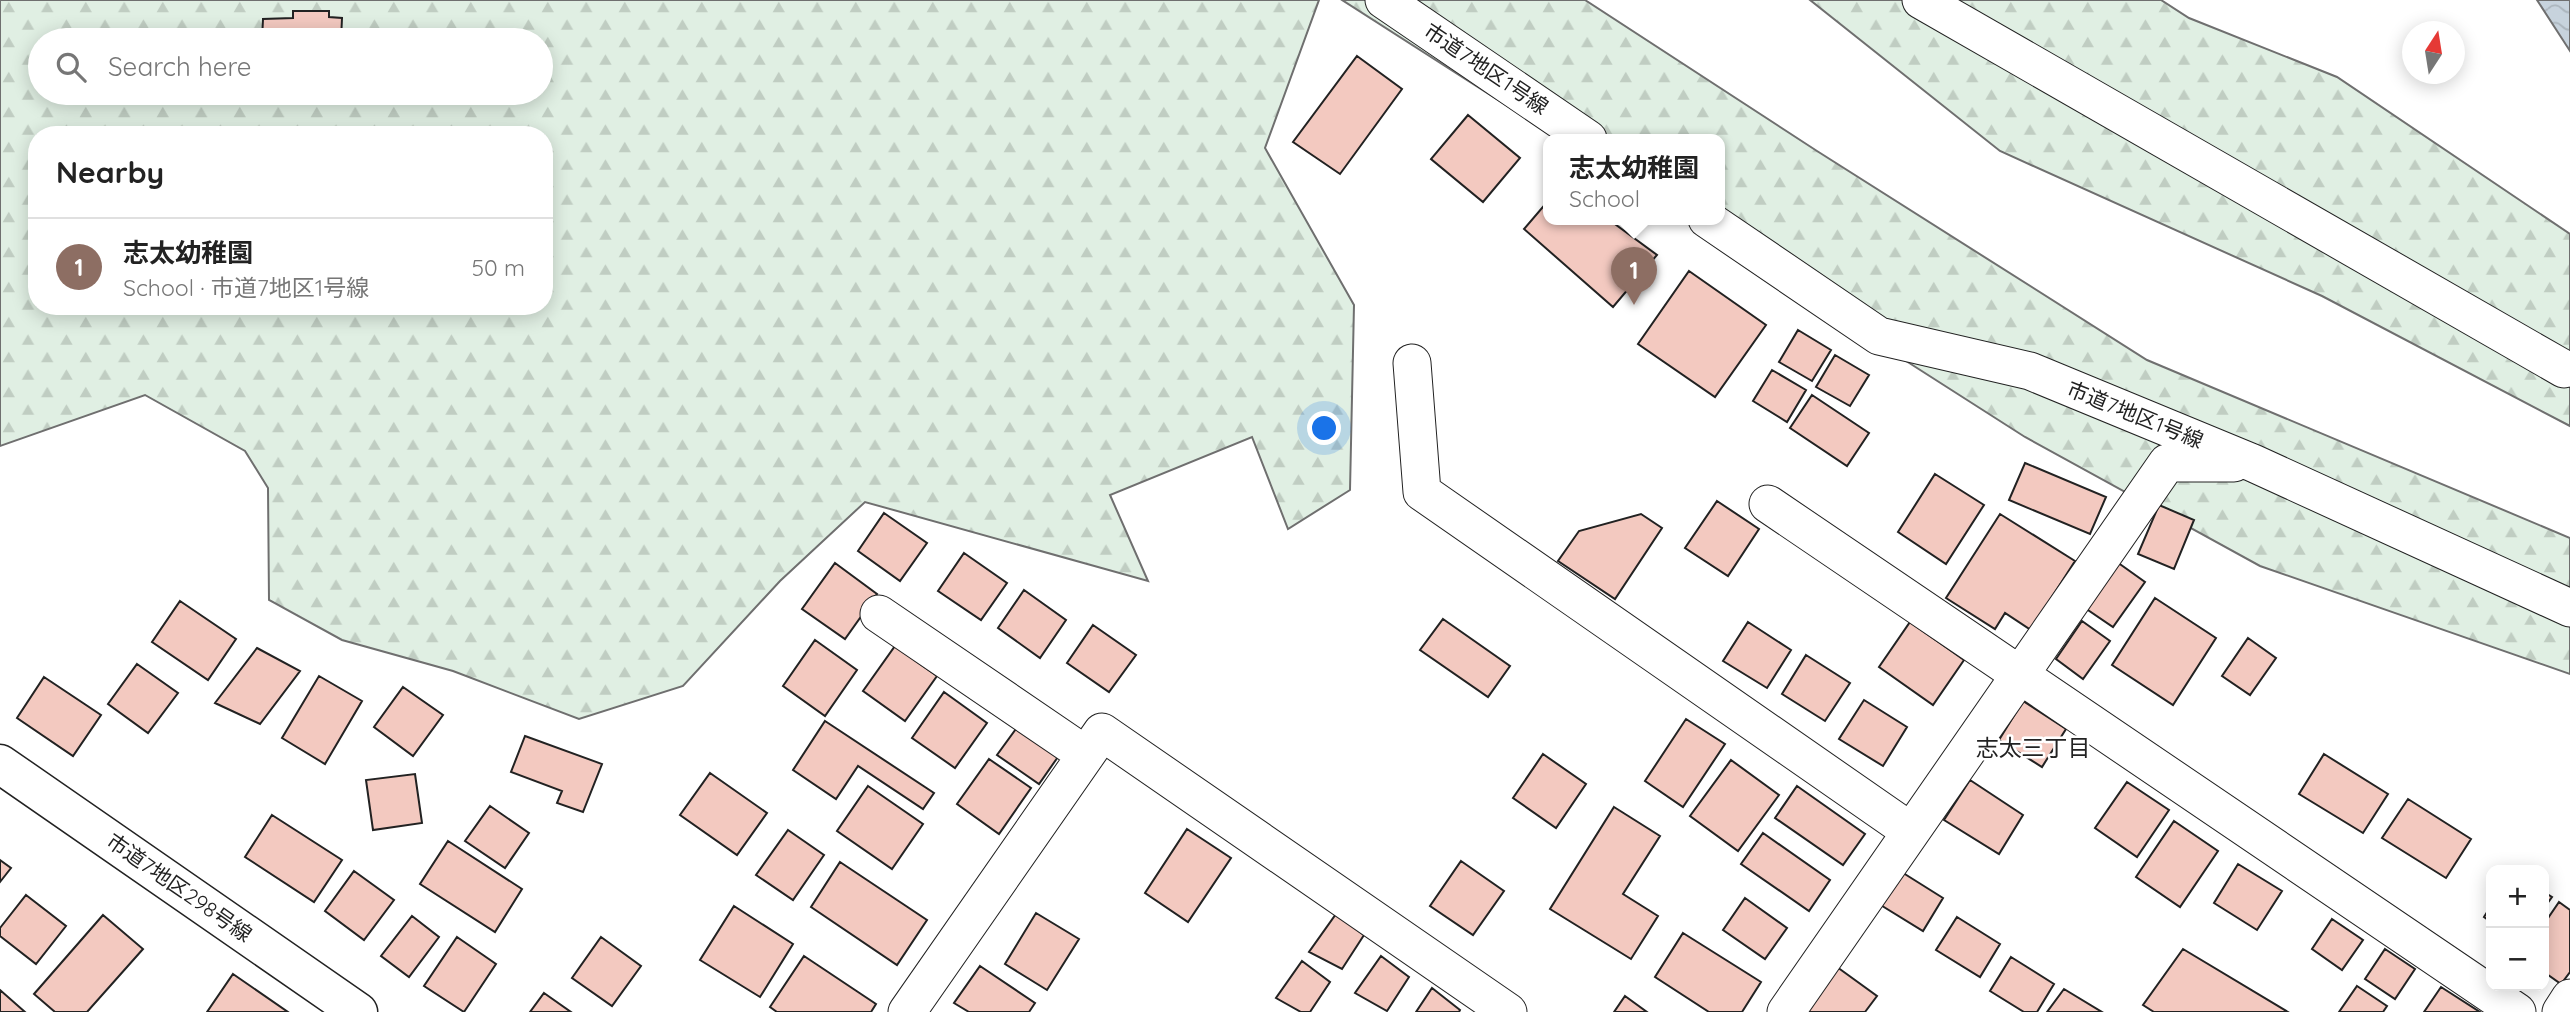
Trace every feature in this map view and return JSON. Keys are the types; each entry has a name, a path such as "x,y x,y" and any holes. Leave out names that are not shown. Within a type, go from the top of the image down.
{"street":[{"name":"市道7地区1号線","path":"1384,0 1581,134"},
{"path":"1921,0 2564,369"},
{"name":"市道7地区1号線","path":"1716,225 1879,336 2030,371 2253,463 2570,608"},
{"path":"1412,363 1422,492 1910,831"},
{"path":"1786,1012 2166,463 2253,463"},
{"path":"1768,504 2019,677 2517,1012"},
{"path":"879,614 1086,755"},
{"path":"907,1012 1102,732 1496,1009"},
{"name":"市道7地区298号線","path":"0,764 358,1012"},
{"path":"2561,1012 2570,998"}],"green space":[{"path":"0,0 1319,0 1265,148 1354,305 1350,490 1288,529 1252,437 1110,495 1148,581 865,502 780,581 683,686 579,719 453,671 342,640 269,600 268,488 245,451 145,395 0,446"},
{"path":"1342,0 1585,0 2147,360 2570,538 2570,674 2260,566 2025,437 1693,225 1725,225 1725,134 1551,134"},
{"path":"1810,0 2161,0 2189,18 2337,77 2570,234 2570,426 2322,296 2000,151"}],"water":[{"path":"2537,0 2570,0 2570,51"}],"building":[{"path":"293,11 329,11 329,17 342,18 342,28 263,28 263,19 293,18"},
{"path":"1357,56 1402,89 1340,174 1293,142"},
{"path":"1468,115 1520,158 1483,202 1431,159"},
{"path":"1543,207 1543,225 1616,225 1657,255 1613,307 1524,229"},
{"path":"1689,271 1766,325 1715,397 1638,344"},
{"path":"1798,330 1831,350 1812,381 1779,362"},
{"path":"1835,355 1869,375 1850,406 1816,387"},
{"path":"1772,370 1806,390 1787,422 1753,401"},
{"path":"1812,395 1869,433 1847,466 1790,428"},
{"path":"2025,463 2106,497 2090,534 2009,500"},
{"path":"1935,474 1984,505 1946,564 1898,532"},
{"path":"1717,501 1759,529 1728,576 1685,548"},
{"path":"2159,505 2194,520 2174,569 2138,554"},
{"path":"884,513 927,543 900,581 858,551"},
{"path":"1641,514 1662,528 1615,599 1558,561 1579,531"},
{"path":"2000,514 2075,561 2031,630 2005,613 1995,629 1946,598"},
{"path":"964,553 1007,583 981,620 938,591"},
{"path":"2117,562 2145,582 2113,627 2085,608"},
{"path":"835,563 877,594 845,639 802,609"},
{"path":"1024,590 1066,620 1040,658 998,628"},
{"path":"2155,598 2216,638 2173,705 2112,665"},
{"path":"180,601 236,639 208,680 152,642"},
{"path":"1443,619 1510,666 1488,697 1420,650"},
{"path":"2082,621 2110,641 2083,679 2056,659"},
{"path":"1748,622 1791,650 1767,688 1723,661"},
{"path":"1910,622 1964,660 1933,705 1879,667"},
{"path":"1093,625 1136,655 1109,692 1067,663"},
{"path":"2248,638 2276,658 2250,695 2222,676"},
{"path":"815,640 857,670 825,716 783,686"},
{"path":"895,646 937,676 905,721 863,691"},
{"path":"257,648 300,671 260,724 215,703"},
{"path":"1806,655 1850,683 1825,721 1782,694"},
{"path":"137,664 178,693 148,733 108,704"},
{"path":"319,676 362,701 325,764 282,738"},
{"path":"44,677 101,715 73,756 17,718"},
{"path":"403,687 443,715 413,756 374,727"},
{"path":"944,692 987,723 955,768 912,738"},
{"path":"1864,700 1907,727 1883,766 1839,739"},
{"path":"2023,701 2066,729 2042,767 1999,740"},
{"path":"1686,719 1725,744 1683,807 1645,781"},
{"path":"825,721 934,793 923,809 858,766 836,799 793,770"},
{"path":"1018,726 1060,754 1039,784 997,755"},
{"path":"525,736 602,764 583,812 557,803 562,791 511,772"},
{"path":"1543,754 1586,784 1556,828 1513,798"},
{"path":"2324,754 2388,794 2363,833 2299,794"},
{"path":"989,759 1031,788 999,834 957,804"},
{"path":"1731,760 1779,795 1738,851 1690,816"},
{"path":"710,773 767,813 737,855 680,815"},
{"path":"415,774 422,823 373,830 366,780"},
{"path":"1970,780 2023,815 1999,854 1944,820"},
{"path":"2127,782 2169,810 2137,857 2095,828"},
{"path":"868,786 923,824 892,869 837,831"},
{"path":"1797,786 1865,834 1843,865 1775,818"},
{"path":"2408,799 2471,839 2446,878 2382,838"},
{"path":"490,806 529,833 505,868 465,841"},
{"path":"1614,807 1660,836 1623,894 1658,916 1631,959 1550,909"},
{"path":"272,815 342,860 314,902 245,857"},
{"path":"2174,821 2218,851 2180,907 2136,877"},
{"path":"1187,829 1231,858 1188,922 1145,893"},
{"path":"788,830 824,855 793,900 756,875"},
{"path":"1763,833 1830,880 1809,911 1741,864"},
{"path":"448,841 522,889 495,932 420,884"},
{"path":"0,860 11,868 0,882"},
{"path":"1461,861 1504,891 1473,935 1430,906"},
{"path":"840,862 927,920 897,965 811,907"},
{"path":"2238,864 2282,891 2257,930 2214,903"},
{"path":"354,871 394,900 364,940 325,911"},
{"path":"1900,871 1943,898 1923,931 1879,904"},
{"path":"26,895 66,926 36,964 0,936 0,928"},
{"path":"1745,898 1787,928 1765,959 1723,930"},
{"path":"2559,902 2570,910 2570,972 2561,984 2549,976 2549,917"},
{"path":"734,906 793,944 760,997 700,960"},
{"path":"1036,913 1079,939 1047,990 1005,964"},
{"path":"1336,914 1364,935 1342,969 1309,952"},
{"path":"103,915 143,949 87,1012 55,1012 34,994"},
{"path":"412,916 439,937 409,977 381,956"},
{"path":"1957,917 2000,944 1980,977 1936,950"},
{"path":"2332,919 2363,940 2342,970 2312,949"},
{"path":"1683,933 1761,982 1742,1012 1709,1012 1655,977"},
{"path":"457,937 496,964 464,1012 424,986"},
{"path":"601,937 641,966 612,1006 572,978"},
{"path":"2183,949 2288,1012 2154,1012 2143,1005"},
{"path":"2385,949 2415,969 2395,999 2365,979"},
{"path":"804,956 876,1004 871,1012 777,1012 770,1007"},
{"path":"1381,956 1409,977 1387,1011 1355,993"},
{"path":"2011,957 2054,984 2037,1012 2024,1012 1990,991"},
{"path":"1302,961 1330,982 1310,1012 1301,1012 1276,998"},
{"path":"980,966 1035,1003 1029,1012 969,1012 954,1003"},
{"path":"1837,967 1877,996 1865,1012 1805,1012"},
{"path":"233,974 288,1012 207,1012"},
{"path":"2357,986 2387,1006 2383,1012 2339,1012"},
{"path":"2441,987 2480,1012 2424,1012"},
{"path":"1432,988 1460,1010 1459,1012 1416,1012"},
{"path":"2064,989 2102,1012 2047,1012"},
{"path":"0,990 25,1012 0,1012"},
{"path":"544,993 571,1012 530,1012"},
{"path":"1625,996 1647,1012 1614,1012"}],"place":[{"name":"志太幼稚園","path":"1634,305"}],"district":[{"name":"志太三丁目","path":"2033,748"}]}
